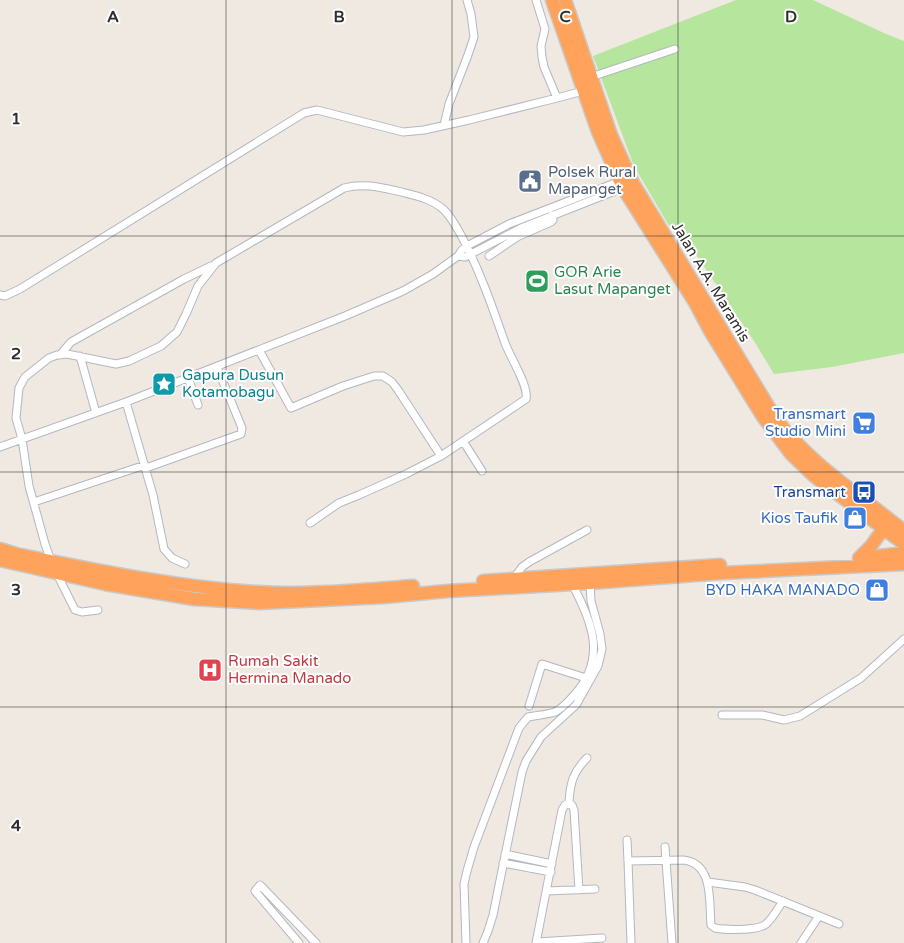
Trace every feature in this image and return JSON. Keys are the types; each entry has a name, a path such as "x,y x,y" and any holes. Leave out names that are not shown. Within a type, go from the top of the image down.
{"highway":[{"name":"Jalan A.A. Maramis","path":"565,0 626,182 759,393 786,433 818,465 904,532"},
{"path":"554,5 610,161 626,182 743,385 776,436 791,454 814,476 904,544"},
{"path":"859,558 872,546 884,528"},
{"path":"0,549 127,576 220,589 291,593 360,590 668,567 904,564"},
{"path":"0,560 57,574 194,599 259,603 384,598 448,591 590,583 819,564 904,554"}],"street":[{"path":"444,125 449,104 474,37 472,14 467,0"},
{"path":"536,0 546,32 541,46 544,67 558,98"},
{"path":"542,16 554,5"},
{"path":"591,77 675,49"},
{"path":"0,295 5,296 20,290 304,113 316,110 403,132 424,130 469,120 583,90"},
{"path":"458,256 465,257 520,228 626,182"},
{"path":"0,447 126,402 345,316 403,290 433,274 458,256 467,246 510,224 626,182"},
{"path":"60,355 71,342 216,263 332,194 354,185 380,187 424,198 434,203 444,210 456,226 471,254 489,295 510,356 527,393 526,399 441,456 359,496 339,502 310,523"},
{"path":"489,256 517,237 552,222 552,215"},
{"path":"51,561 34,502 16,418 19,388 25,377 49,358 60,355 80,356 116,364 129,361 161,346 177,332 198,286 216,263"},
{"path":"259,350 291,408 354,382 377,376 387,378 405,400 441,456"},
{"path":"80,356 96,413"},
{"path":"34,502 145,467 241,433 242,428 217,366"},
{"path":"188,378 198,405"},
{"path":"126,402 155,501 164,549 172,558 185,564"},
{"path":"463,441 482,470"},
{"path":"514,579 522,567 529,562 587,530"},
{"path":"57,574 75,610 82,612 98,610"},
{"path":"483,943 491,923 526,760 541,737 576,705 598,666 602,649 591,601 590,583"},
{"path":"466,943 464,884 474,847 519,728 528,717 549,714 563,707 578,691 586,678 594,652 593,638 587,615 572,584"},
{"path":"722,715 762,715 784,720 800,716 861,678 904,639"},
{"path":"529,706 542,664 586,678"},
{"path":"541,715 551,728"},
{"path":"579,890 574,810 569,803 570,784 578,767 587,758"},
{"path":"569,803 562,810 536,942 585,941 602,938"},
{"path":"626,840 632,943"},
{"path":"665,847 672,943"},
{"path":"505,854 552,864"},
{"path":"628,861 666,859 692,861 702,870 708,882 711,924 715,928 754,928 763,926 783,901"},
{"path":"503,863 551,872"},
{"path":"708,882 745,887 840,924"},
{"path":"299,943 255,891 260,885 316,943"},
{"path":"547,891 595,889"},
{"path":"801,943 819,916"}],"green space":[{"path":"736,0 813,0 904,41 904,353 832,367 774,374 693,250 668,224 634,166 593,56"}],"place":[{"name":"Polsek Rural Mapanget","path":"530,181"},
{"name":"GOR Arie Lasut Mapanget","path":"537,281"},
{"name":"Gapura Dusun Kotamobagu","path":"164,384"},
{"name":"Transmart Studio Mini","path":"864,423"},
{"name":"Transmart","path":"864,492"},
{"name":"Kios Taufik","path":"855,518"},
{"name":"BYD HAKA MANADO","path":"877,590"},
{"name":"Rumah Sakit Hermina Manado","path":"210,670"}]}
